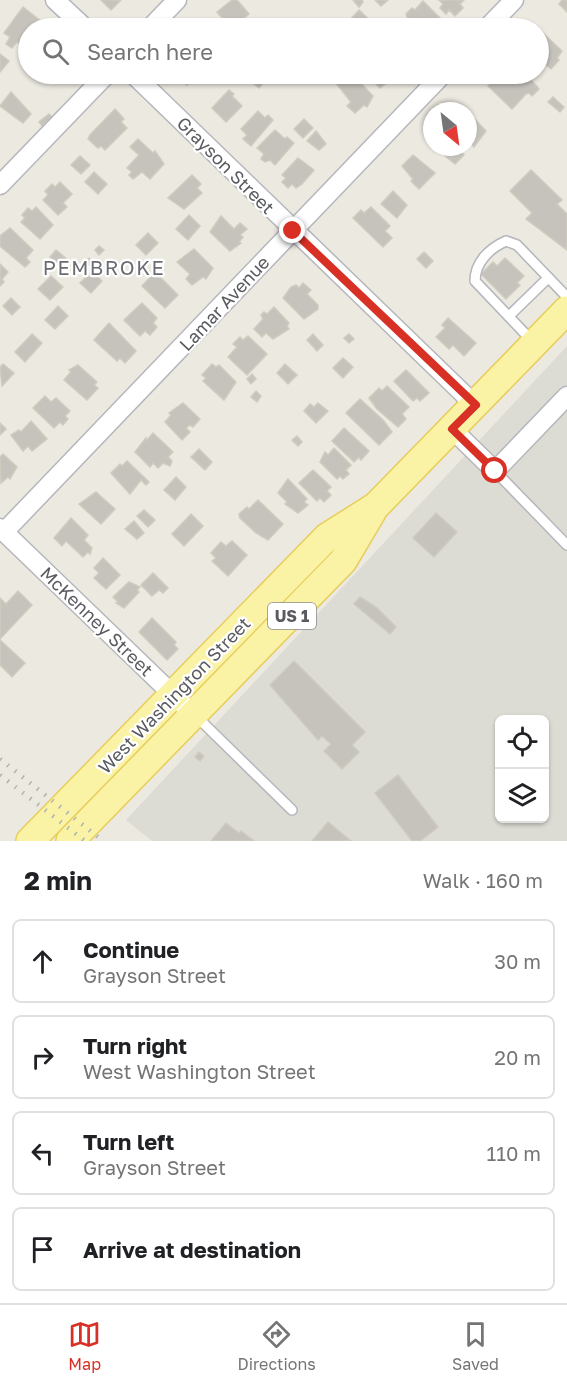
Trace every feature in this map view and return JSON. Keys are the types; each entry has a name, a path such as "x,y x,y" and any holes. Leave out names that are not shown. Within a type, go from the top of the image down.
{"main road":[{"name":"West Washington Street","path":"30,841 327,537 376,506 567,310"},
{"name":"West Washington Street","path":"70,841 343,561 376,506"}],"street":[{"path":"55,0 74,18"},
{"path":"160,18 177,0"},
{"path":"497,18 514,0"},
{"path":"0,185 96,84"},
{"name":"Grayson Street","path":"143,84 293,231 476,405"},
{"name":"Lamar Avenue","path":"2,530 433,84"},
{"path":"452,429 495,471 567,396"},
{"name":"McKenney Street","path":"2,530 194,715"}],"lane":[{"path":"535,343 475,281 475,271 480,261 497,244 506,241 517,245 567,297"},
{"path":"509,316 548,278"},
{"path":"495,471 567,545"},
{"path":"194,715 292,810"}],"shaded area":[{"path":"567,346 567,841 152,841 126,820"}],"building":[{"path":"101,0 121,0 111,10"},
{"path":"232,0 237,0 249,14 244,18 222,18 217,12"},
{"path":"353,0 362,0 363,2 359,7"},
{"path":"375,0 388,0 381,6"},
{"path":"439,0 464,0 460,4 463,8 455,16 449,10 446,14 440,8 443,4"},
{"path":"562,0 567,0 567,12 559,4"},
{"path":"423,1 440,18 407,17 406,14 412,8 415,10"},
{"path":"23,7 37,18 18,18 18,43 12,48 6,44 10,37 4,33"},
{"path":"359,10 368,18 352,18"},
{"path":"549,39 562,51 557,58 559,60 551,69 549,67"},
{"path":"0,54 9,61 0,72"},
{"path":"337,84 362,84 373,96 367,107 364,105 355,113 347,106 351,102"},
{"path":"490,84 535,84 539,89 532,96 529,93 526,94 512,109 488,86"},
{"path":"229,90 242,106 226,122 212,108"},
{"path":"11,92 31,114 23,123 0,106"},
{"path":"553,97 564,107 560,112 548,102"},
{"path":"115,109 124,119 121,122 127,128 105,150 101,146 98,148 88,139"},
{"path":"258,111 265,118 268,115 273,120 251,146 243,139 247,135 241,129"},
{"path":"49,114 52,117 42,126 39,122"},
{"path":"304,119 313,128 303,138 294,129"},
{"path":"477,122 486,131 477,143"},
{"path":"275,130 294,143 275,165 270,160 265,162 261,159 264,154 257,148"},
{"path":"316,131 326,144 319,150 307,141"},
{"path":"138,139 153,153 155,151 164,164 150,179 142,172 133,179 129,175 132,172 127,168 139,155 130,147"},
{"path":"413,155 435,173 419,189 402,166"},
{"path":"80,156 90,165 81,174 71,165"},
{"path":"445,156 463,156 455,164"},
{"path":"298,158 314,170 302,184 296,188 292,184 288,188 282,182 286,178 282,175"},
{"path":"531,170 562,200 557,204 567,214 567,250 526,219 532,213 510,191"},
{"path":"94,172 107,184 98,194 85,182"},
{"path":"192,175 201,184 197,188 202,193 184,209 168,198"},
{"path":"60,182 72,194 63,203 67,207 58,215 43,200 48,195 45,191 52,184 55,187"},
{"path":"393,191 407,205 397,218 381,204"},
{"path":"36,207 53,225 40,239 21,222 25,218 22,215 28,208 32,211"},
{"path":"371,207 390,226 385,231 392,238 383,247 353,218 361,210 364,213"},
{"path":"189,215 200,226 188,240 176,229"},
{"path":"221,216 234,229 240,223 247,229 240,235 243,237 239,242 241,243 230,251 210,232"},
{"path":"10,228 33,250 26,258 30,262 25,267 0,246 0,236"},
{"path":"148,233 158,243 146,255 136,245"},
{"path":"99,246 104,250 99,255 95,250"},
{"path":"194,249 213,268 206,279 203,277 192,285 186,279 190,274 177,262"},
{"path":"56,250 68,260 61,267 50,257"},
{"path":"424,252 433,261 426,268 417,259"},
{"path":"89,258 92,262 87,267 83,263"},
{"path":"505,258 524,276 517,283 520,285 506,299 481,274 493,262 497,266"},
{"path":"0,264 8,272 0,286"},
{"path":"92,271 102,281 91,293 80,283"},
{"path":"155,272 178,295 165,308 142,286"},
{"path":"51,276 63,287 50,300 38,289"},
{"path":"303,283 311,290 307,294 318,305 318,309 304,319 283,298 291,287 296,285 299,288"},
{"path":"11,298 20,307 12,315 3,306"},
{"path":"142,303 157,318 153,323 157,327 150,335 145,331 140,336 124,320"},
{"path":"58,306 68,316 55,329 45,320"},
{"path":"274,307 289,323 287,326 289,329 273,339 266,333 262,337 254,329 263,319 261,315 264,312 267,314"},
{"path":"448,318 476,343 464,356 453,345 449,349 436,337 445,328 442,325"},
{"path":"109,323 136,351 125,363 120,358 117,361 94,340"},
{"path":"32,334 42,343 25,362 15,352"},
{"path":"313,334 323,345 317,351 307,340"},
{"path":"349,334 354,339 349,343 344,338"},
{"path":"248,336 267,354 247,375 228,357 237,347 233,344 240,337 243,340"},
{"path":"343,358 353,367 343,378 333,368"},
{"path":"3,364 14,373 2,386 0,367"},
{"path":"212,364 216,367 219,365 236,382 224,400 203,381 206,378 202,375"},
{"path":"285,364 297,375 288,384 277,373"},
{"path":"78,365 97,382 94,385 98,388 87,400 64,380 71,372 69,370"},
{"path":"406,370 429,393 420,401 417,398 413,401 394,381"},
{"path":"252,374 256,379 251,384 247,379"},
{"path":"387,386 409,407 402,414 406,419 398,427 377,409 369,398 379,388 382,391"},
{"path":"256,391 261,396 257,402 251,397"},
{"path":"45,396 51,402 56,398 70,411 65,416 68,419 63,425 60,422 54,428 33,408"},
{"path":"360,399 383,420 392,432 379,445 346,413"},
{"path":"183,403 200,419 193,427 190,425 186,428 190,432 182,440 165,422 171,415 169,413"},
{"path":"318,403 328,411 316,423 304,411 310,404 314,407"},
{"path":"31,421 47,439 32,451 28,446 23,451 11,435 19,430 21,432"},
{"path":"0,423 6,429 0,435"},
{"path":"344,428 369,451 361,460 359,457 354,462 332,441"},
{"path":"153,433 173,452 168,457 172,461 170,466 163,463 158,468 153,463 150,467 135,452"},
{"path":"297,436 302,442 298,446 292,440"},
{"path":"334,448 351,465 346,470 349,474 343,479 340,476 337,479 320,462 325,452 328,455"},
{"path":"199,449 212,462 205,470 191,457"},
{"path":"3,454 17,467 10,479 8,477 1,483 0,457"},
{"path":"127,461 149,482 146,485 141,480 130,494 111,473"},
{"path":"313,470 331,487 327,491 331,495 324,502 320,498 317,501 299,483"},
{"path":"176,477 186,487 175,500 164,490"},
{"path":"288,479 307,499 304,502 308,505 298,513 285,504 287,502 278,493"},
{"path":"96,492 115,509 101,524 79,504"},
{"path":"258,500 283,524 268,540 256,533 240,518 239,514 247,507 249,509"},
{"path":"144,510 155,520 148,527 137,516"},
{"path":"436,513 457,532 434,557 413,538"},
{"path":"191,514 203,526 184,546 172,534"},
{"path":"71,518 88,535 84,540 92,548 90,554 88,552 83,557 66,541 62,546 54,538"},
{"path":"134,521 144,533 137,539 125,529"},
{"path":"232,541 247,555 228,576 212,561 216,558 211,553 221,542 226,546"},
{"path":"103,558 120,575 106,589 94,578 99,573 94,568"},
{"path":"153,573 168,588 163,593 159,590 152,596 141,585"},
{"path":"129,582 140,587 137,590 139,592 124,608 116,603 118,602 113,597"},
{"path":"18,591 32,605 0,639 0,598 6,604"},
{"path":"360,597 376,607 396,627 390,634 354,604"},
{"path":"152,618 176,642 174,645 178,649 167,660 139,632"},
{"path":"0,640 25,663 12,677 0,665"},
{"path":"294,661 365,732 352,745 359,752 342,769 324,751 331,744 322,736 318,740 270,685"},
{"path":"199,752 204,756 200,761 195,757"},
{"path":"398,775 438,827 420,841 412,841 375,793"},
{"path":"328,822 351,841 312,841"},
{"path":"226,823 239,833 241,831 254,841 211,841"}],"railway":[{"path":"0,759 103,841"},
{"path":"0,775 85,841"}],"district":[{"name":"PEMBROKE","path":"104,267"}],"route":[{"path":"293,231 476,405 452,429 495,471"}]}
